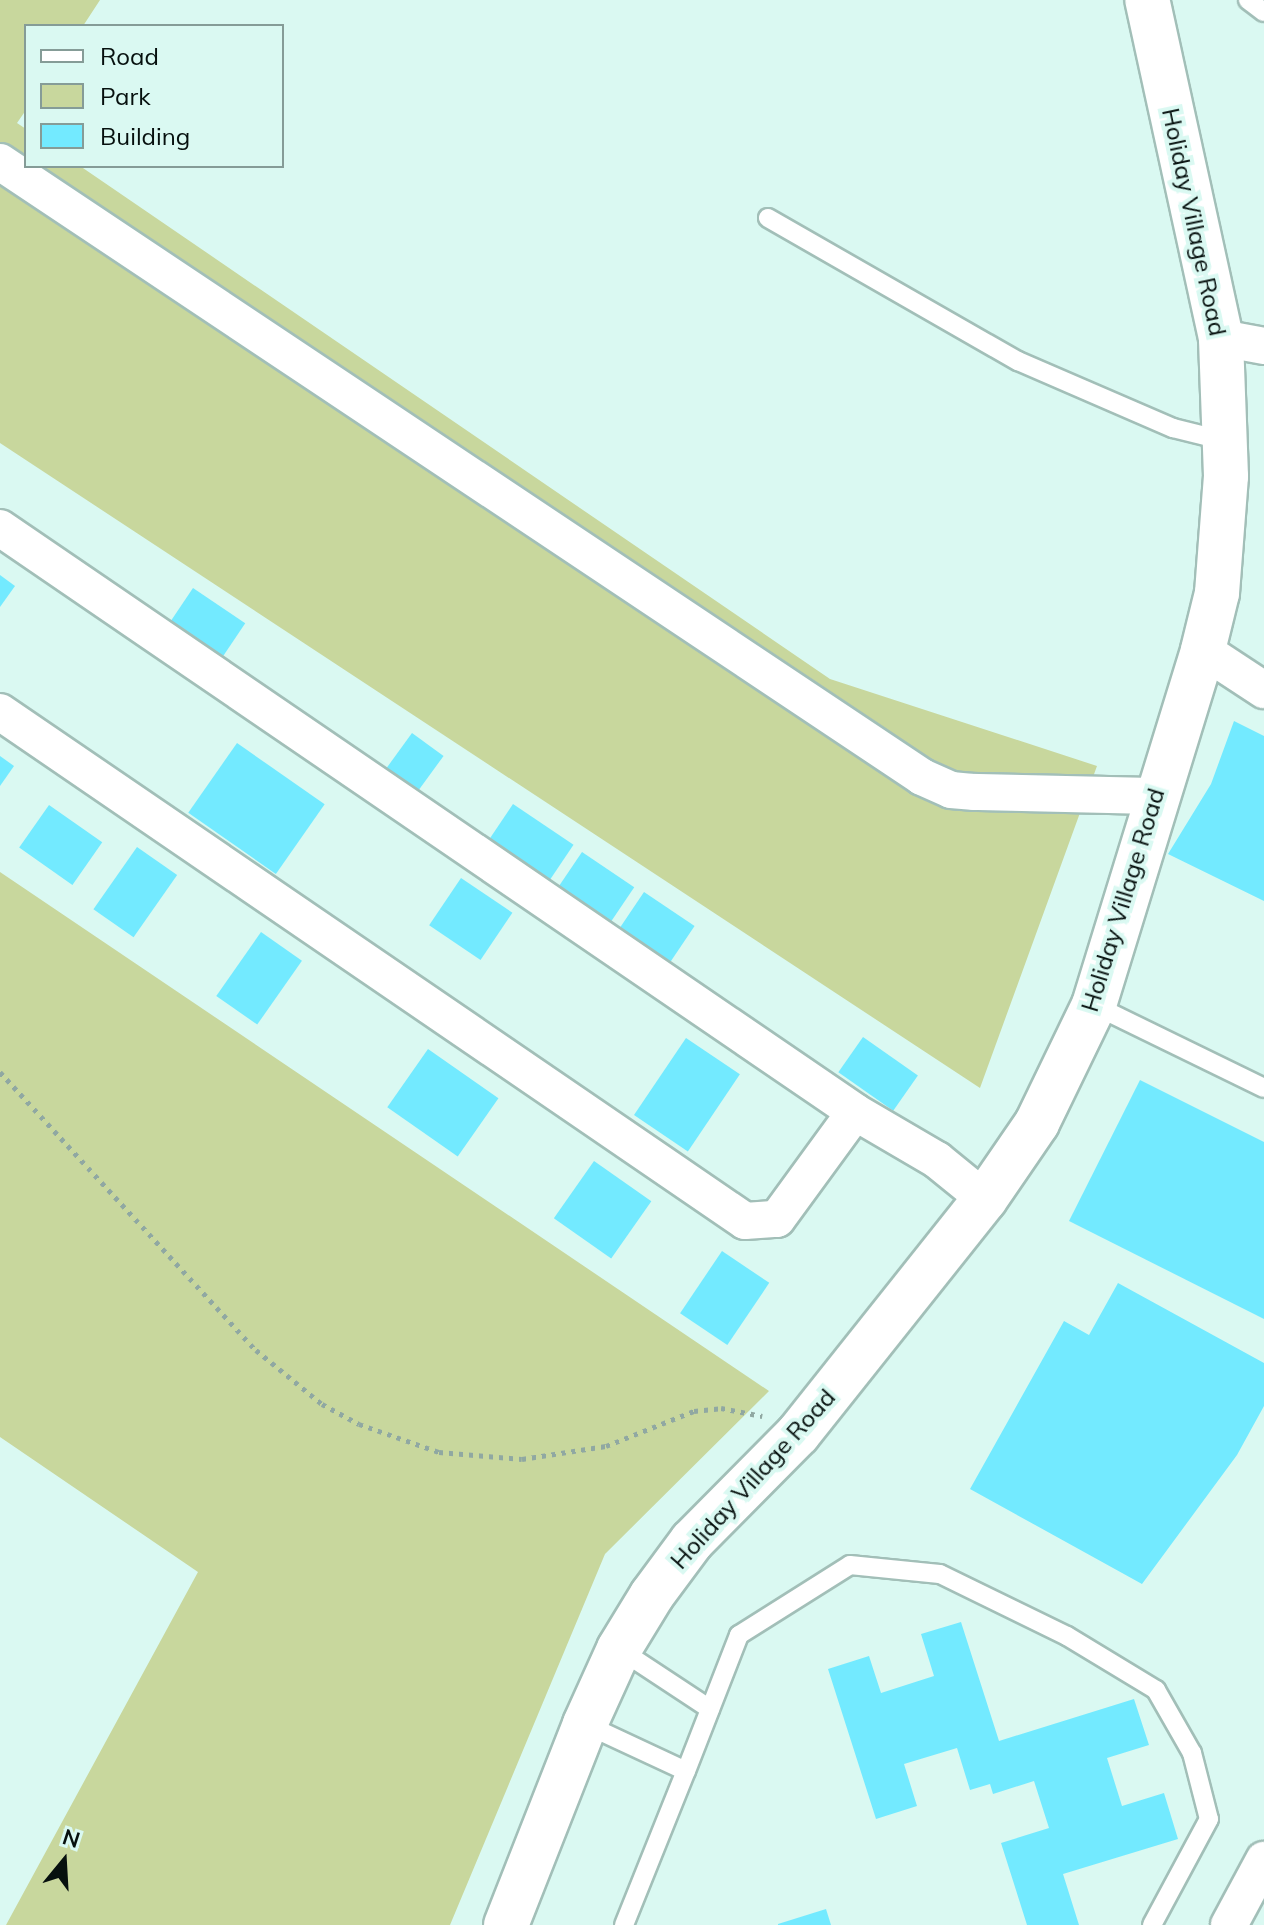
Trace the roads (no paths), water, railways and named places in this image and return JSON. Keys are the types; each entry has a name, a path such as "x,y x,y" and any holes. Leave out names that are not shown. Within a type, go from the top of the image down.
{"street":[{"name":"Holiday Village Road","path":"506,1925 585,1724 619,1649 652,1595 692,1541 798,1434 985,1199 1037,1123 1094,1005 1203,650 1217,593 1226,476 1221,338 1147,0"},
{"path":"0,162 922,777 951,790 963,791 1156,796"},
{"path":"1221,338 1264,346"},
{"path":"0,528 855,1112 937,1160 985,1199"},
{"path":"1203,650 1264,690"},
{"path":"0,712 745,1221 777,1219 855,1112"},
{"path":"1229,1925 1264,1860"}],"lane":[{"path":"1248,0 1264,12"},
{"path":"768,218 1018,361 1173,428 1225,441"},
{"path":"1094,1005 1264,1088"},
{"path":"624,1925 739,1635 850,1565 940,1574 1067,1636 1156,1690 1192,1753 1209,1819 1152,1925"},
{"path":"619,1649 710,1709"},
{"path":"585,1724 686,1771"}]}
